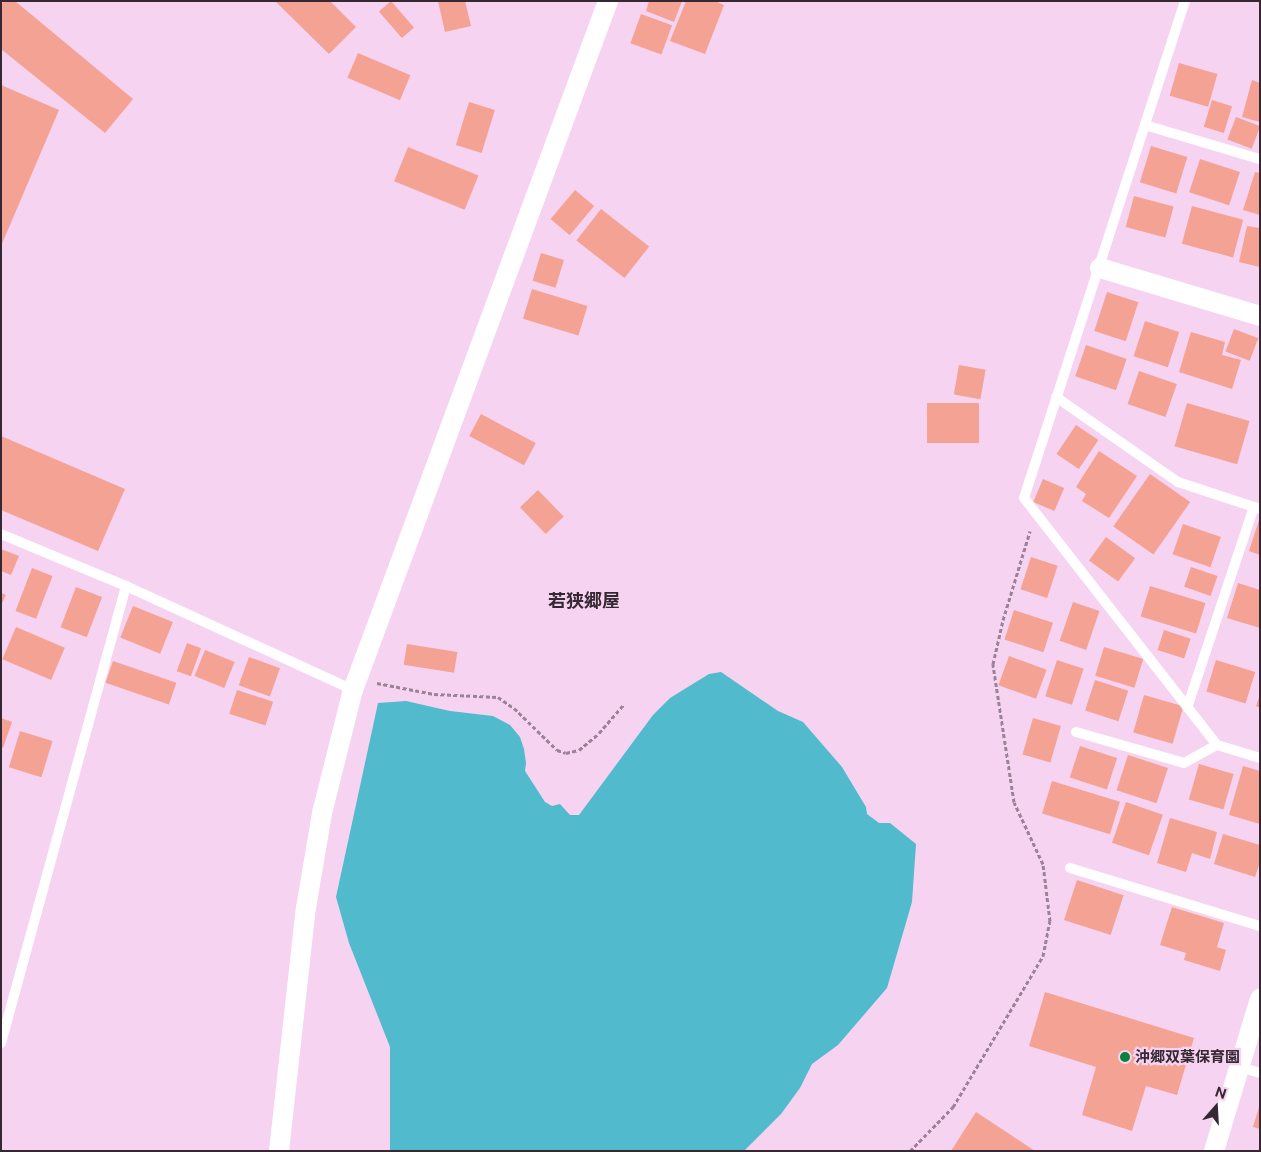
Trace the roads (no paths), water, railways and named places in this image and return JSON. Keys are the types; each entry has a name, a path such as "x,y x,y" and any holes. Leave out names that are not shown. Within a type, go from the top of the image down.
{"street":[{"path":"279,1151 308,898 322,813 355,684 608,1"},
{"path":"1100,268 1260,316"},
{"path":"1214,1151 1260,999"}],"lane":[{"path":"1185,1 1024,498 1188,705 1217,745 1260,758"},
{"path":"1145,125 1260,159"},
{"path":"1056,397 1178,482 1257,508 1188,705"},
{"path":"1,534 355,684"},
{"path":"1,1042 126,586"},
{"path":"1076,732 1184,763 1217,745"},
{"path":"1070,868 1260,926"},
{"path":"1239,1067 1260,1073"}],"water":[{"path":"721,672 778,711 803,722 842,767 866,807 867,814 879,823 890,823 916,844 912,902 887,988 838,1045 812,1064 800,1088 781,1114 744,1151 390,1151 390,1047 349,943 336,897 378,703 406,701 450,711 493,716 510,725 520,737 524,749 525,771 545,802 552,806 560,804 570,815 579,815 653,715 670,698 709,674"}],"place":[{"name":"沖郷双葉保育園","path":"1125,1057"}],"district":[{"name":"若狭郷屋","path":"584,601"}]}
